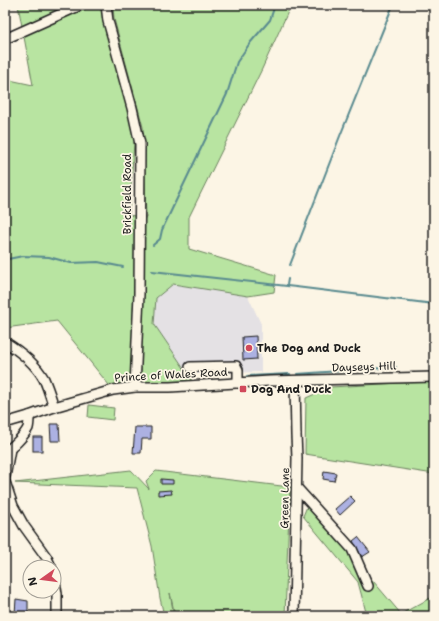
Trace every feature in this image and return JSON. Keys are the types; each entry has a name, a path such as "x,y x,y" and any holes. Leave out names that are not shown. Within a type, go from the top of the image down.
{"street":[{"path":"5,38 80,5"},
{"name":"Brickfield Road","path":"106,5 108,21 132,108 140,144 139,294 135,387"},
{"path":"5,342 18,350 36,367 44,380 54,407"},
{"path":"212,366 213,385"},
{"path":"190,367 236,366 238,370 238,383"},
{"name":"Dayseys Hill","path":"295,381 434,377"},
{"name":"Prince of Wales Road","path":"5,423 113,390 135,387 170,387 295,381"},
{"name":"Green Lane","path":"294,616 297,488 295,381"},
{"path":"5,477 7,450 23,436 28,429 29,416"},
{"path":"5,482 13,506 24,526 47,559"},
{"path":"297,488 352,549 368,586"},
{"path":"57,599 57,616"}],"shaded area":[{"path":"172,284 248,296 261,324 261,372 188,374 154,324 156,298"}],"green space":[{"path":"18,5 106,5 140,144 134,142 129,215 146,218 143,127 114,19 113,5 291,5 262,69 189,217 189,249 276,275 274,292 248,296 173,284 156,298 154,324 195,386 113,390 57,321 5,328 5,79 33,85"},
{"path":"434,381 434,474 305,454 306,398 331,387"},
{"path":"89,405 114,408 113,420 88,417"},
{"path":"131,470 149,489 146,481 156,471 290,487 285,616 175,616 170,593 174,616 164,616 152,546 137,488 15,483"},
{"path":"308,504 401,614 434,596 434,616 367,616 358,582 303,516"}],"building":[{"name":"The Dog and Duck","path":"256,336 257,359 243,360 242,337"},
{"path":"50,424 59,424 60,441 51,441"},
{"path":"135,427 151,427 151,439 142,439 141,453 133,453"},
{"path":"33,437 42,437 42,451 33,451"},
{"path":"324,471 336,473 334,481 323,479"},
{"path":"161,479 173,480 173,484 161,484"},
{"path":"171,490 172,494 158,495 158,491"},
{"path":"350,496 355,501 340,515 335,509"},
{"path":"358,537 370,552 362,557 353,541"},
{"path":"16,599 28,601 28,614 15,614"}],"waterway":[{"path":"153,245 160,239 162,230 227,94 237,62 250,43 270,20 275,5"},
{"path":"290,265 393,5"},
{"path":"5,261 23,256 49,257 71,263 98,262 123,267"},
{"path":"152,271 434,304"},
{"path":"287,285 288,279"},
{"path":"297,374 396,367"},
{"path":"247,376 290,374"}],"place":[{"name":"The Dog and Duck","path":"249,348"},
{"name":"Dog And Duck","path":"243,389"}]}
